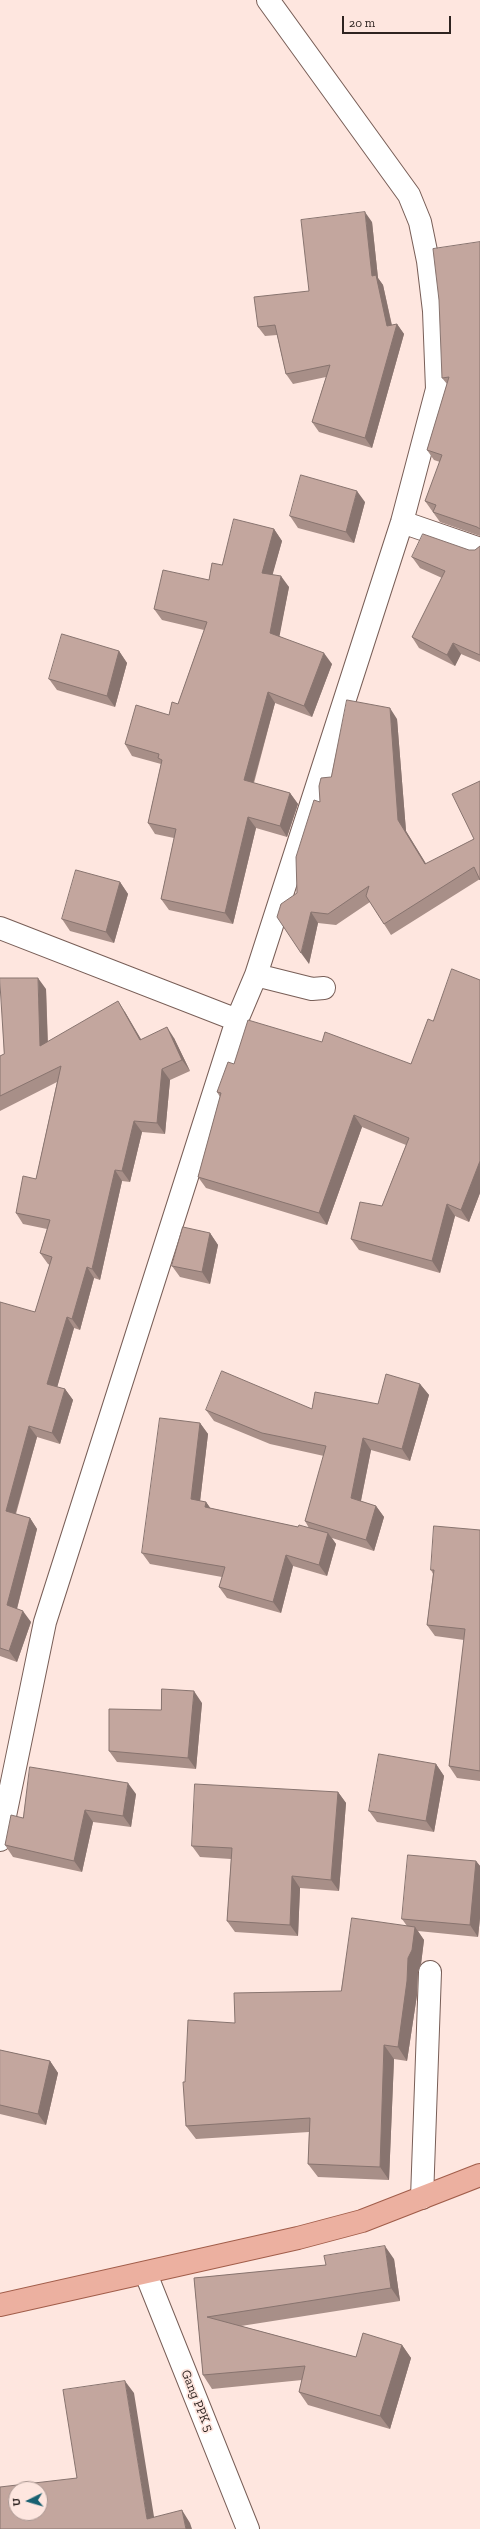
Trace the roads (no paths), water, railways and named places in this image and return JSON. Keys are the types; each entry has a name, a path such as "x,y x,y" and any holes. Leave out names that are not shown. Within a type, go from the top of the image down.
{"main road":[{"path":"0,2305 146,2274 362,2221 480,2175"}],"street":[{"path":"0,1840 46,1622 237,1020 256,975 402,522 437,389 434,311 420,222 409,195 268,0"},
{"path":"402,522 480,549"},
{"path":"0,928 237,1020"},
{"path":"256,975 312,989 324,988"},
{"path":"422,2198 430,1972"},
{"name":"Gang PPK 5","path":"146,2274 248,2529"}]}
